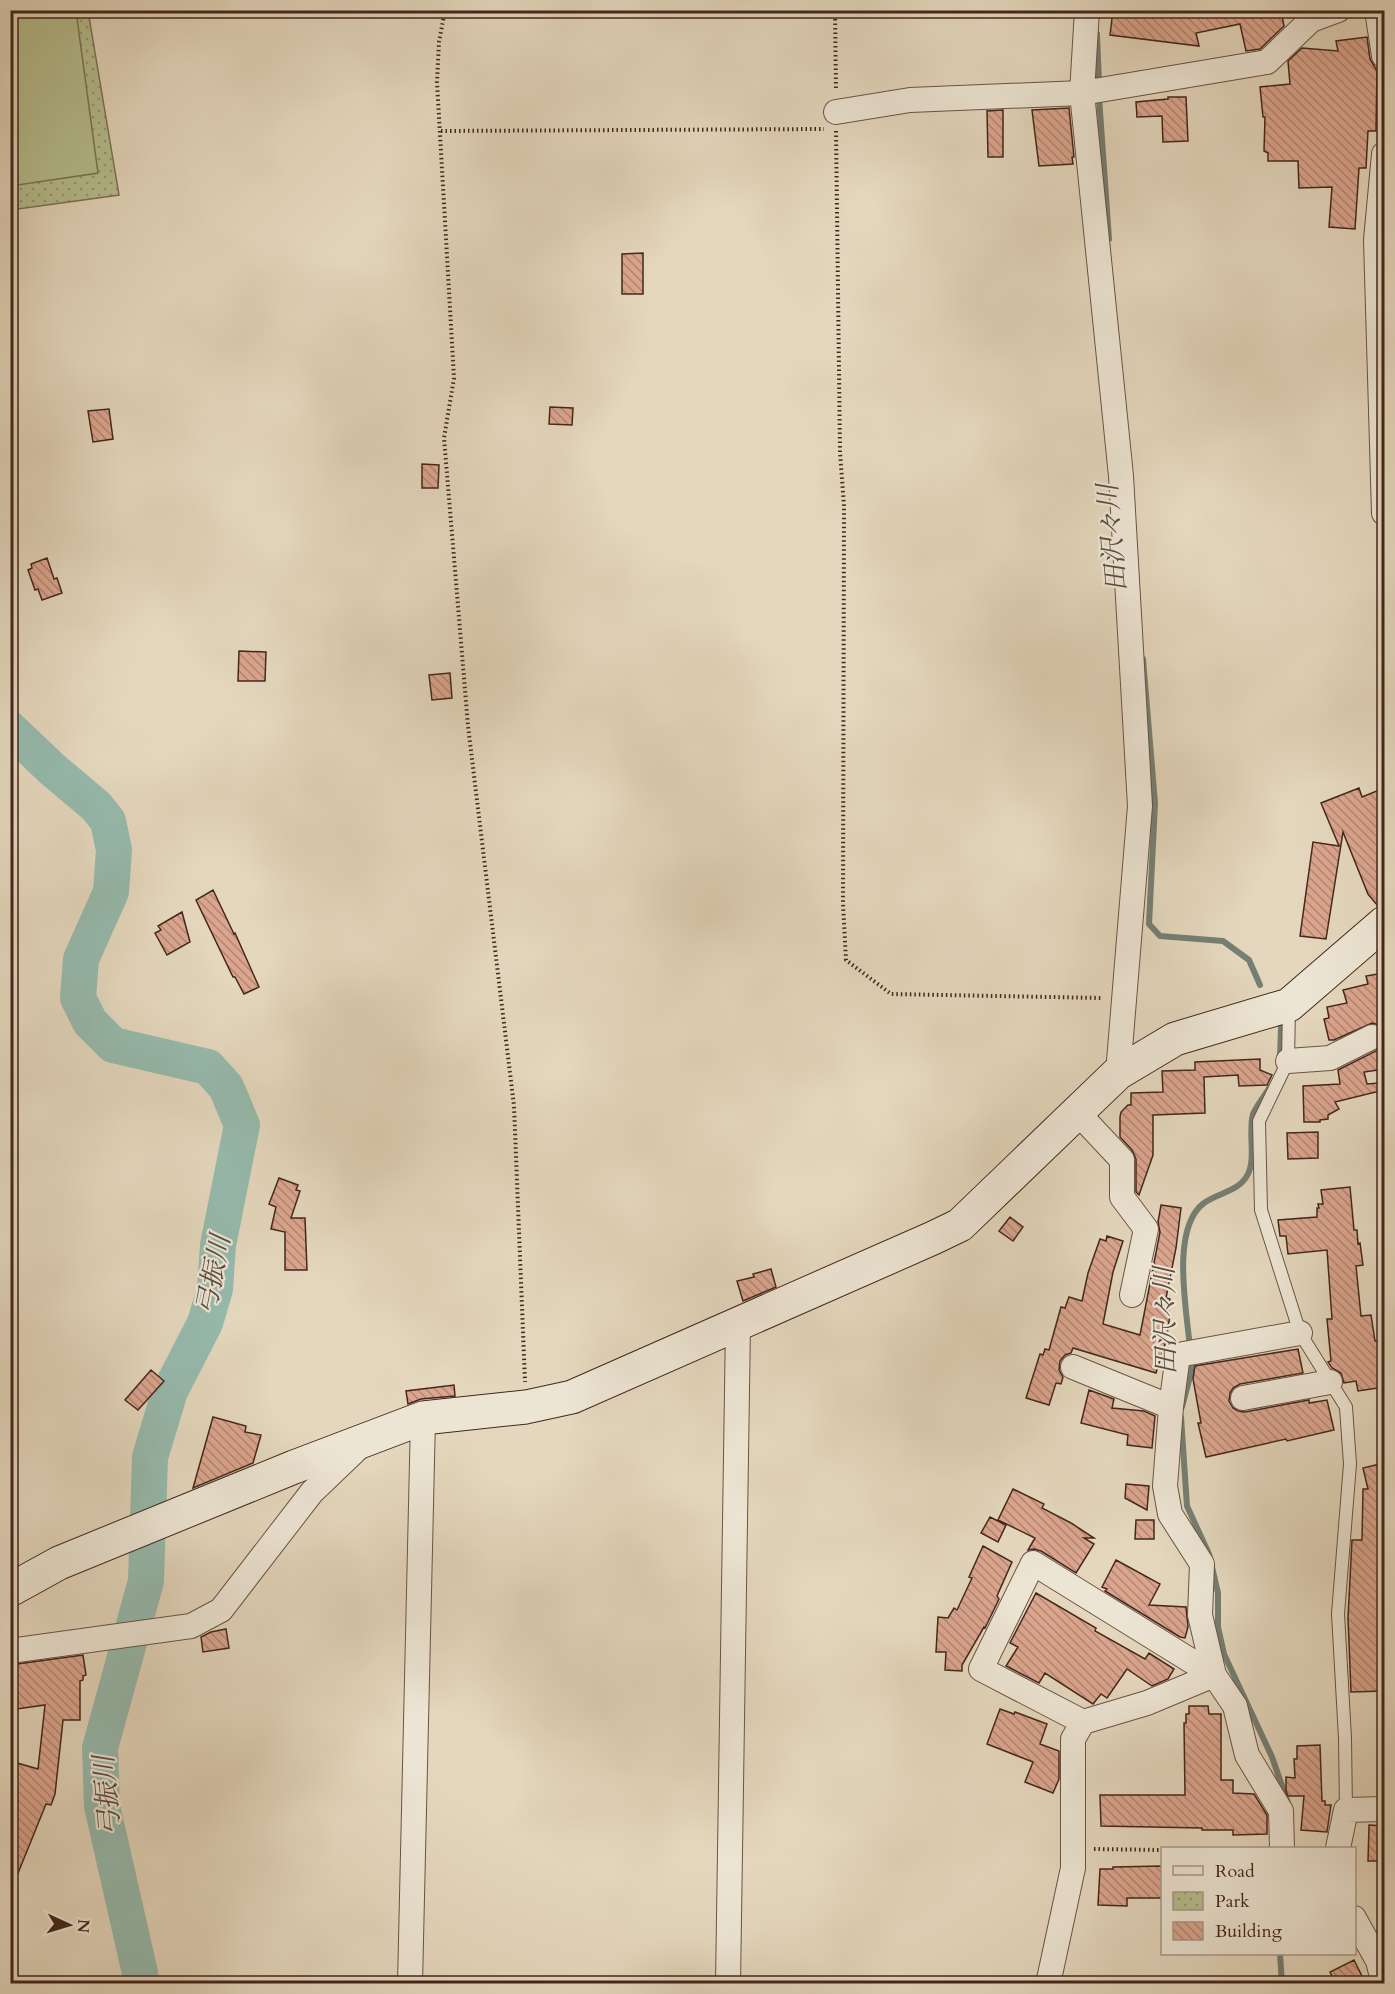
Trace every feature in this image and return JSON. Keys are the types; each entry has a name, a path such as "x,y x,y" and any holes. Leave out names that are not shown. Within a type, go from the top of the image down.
{"street":[{"path":"1087,10 1084,92 1121,476 1140,806 1118,1073"},
{"path":"836,112 910,100 1084,92 1267,62 1309,15 1338,10"},
{"path":"1377,10 1384,56"},
{"path":"1384,154 1376,240 1384,513"},
{"path":"10,1590 59,1563 294,1467 423,1418 526,1407 572,1397 933,1239 960,1225 1118,1073 1175,1039 1289,1005 1384,923"},
{"path":"1288,1061 1330,1058 1372,1037"},
{"path":"1078,1113 1122,1161 1122,1197 1146,1229 1132,1295"},
{"path":"728,1983 738,1324"},
{"path":"1282,1847 1281,1812 1247,1755 1235,1706 1214,1675 1200,1615 1202,1564 1170,1514 1165,1486 1178,1354 1300,1333"},
{"path":"1073,1367 1171,1407"},
{"path":"1243,1398 1330,1382"},
{"path":"410,1983 423,1418"},
{"path":"10,1651 191,1626 221,1610 312,1492 364,1442"},
{"path":"1083,1722 981,1669 1033,1563 1214,1675"},
{"path":"1048,1983 1073,1868 1073,1739 1083,1722 1147,1703 1214,1675"},
{"path":"1338,1847 1346,1810 1384,1809"},
{"path":"1356,1922 1378,1961 1384,1983"}],"lane":[{"path":"1289,1005 1288,1061 1259,1121 1261,1210 1300,1333 1346,1407 1350,1464 1338,1614 1345,1738 1346,1810"}],"path":[{"path":"445,10 439,42 437,82 454,378 444,438 468,726 514,1106 526,1407"},
{"path":"835,10 836,112"},
{"path":"441,131 836,129 840,452 844,506 843,903 846,960 891,994 1124,999"},
{"path":"1073,1849 1161,1850"}],"green space":[{"path":"10,11 88,11 119,195 11,210"},
{"path":"10,11 76,11 98,173 11,186"}],"building":[{"path":"1113,10 1180,10 1179,16 1203,10 1281,10 1284,26 1260,49 1246,51 1240,24 1196,33 1199,46 1110,35"},
{"path":"1367,37 1370,59 1377,71 1376,131 1368,131 1366,168 1359,168 1355,229 1329,227 1332,187 1299,188 1298,161 1268,161 1268,153 1264,151 1265,117 1263,117 1260,87 1290,84 1288,61 1302,48 1338,51 1336,41"},
{"path":"1168,97 1186,97 1188,141 1163,142 1162,116 1137,117 1136,102 1168,99"},
{"path":"1069,108 1073,164 1039,166 1032,110"},
{"path":"1003,110 1003,157 988,157 987,111"},
{"path":"643,253 643,294 622,294 622,254"},
{"path":"550,407 573,408 572,425 549,424"},
{"path":"109,409 113,439 93,442 88,411"},
{"path":"422,464 439,465 438,488 422,488"},
{"path":"47,558 54,579 57,578 62,593 42,600 38,589 35,590 28,570 32,568 31,564"},
{"path":"239,651 266,652 265,681 238,681"},
{"path":"450,673 452,698 432,700 429,675"},
{"path":"1359,788 1362,797 1384,788 1384,905 1378,906 1368,894 1343,832 1326,939 1300,936 1313,842 1339,846 1321,803"},
{"path":"213,890 259,987 244,994 233,977 196,900"},
{"path":"182,912 190,942 167,955 155,933 161,930 158,926"},
{"path":"1384,973 1384,1030 1372,1023 1334,1040 1329,1040 1324,1019 1329,1018 1327,1007 1347,1003 1343,990 1368,984 1366,976"},
{"path":"1384,1043 1384,1069 1364,1072 1367,1084 1379,1083 1380,1091 1335,1102 1339,1109 1328,1115 1328,1119 1320,1120 1320,1122 1304,1122 1303,1086 1340,1084 1338,1070 1378,1050"},
{"path":"1260,1059 1260,1070 1272,1075 1267,1085 1239,1086 1238,1075 1204,1077 1205,1113 1153,1115 1153,1155 1139,1195 1136,1192 1136,1159 1132,1150 1120,1137 1121,1112 1131,1105 1131,1093 1163,1092 1162,1071 1195,1070 1195,1062"},
{"path":"1318,1132 1318,1158 1288,1159 1287,1133"},
{"path":"279,1178 298,1185 296,1190 300,1191 291,1218 305,1218 307,1270 285,1270 285,1232 271,1229 276,1207 269,1204"},
{"path":"1350,1187 1354,1230 1357,1230 1363,1265 1356,1266 1361,1316 1371,1315 1375,1341 1380,1341 1381,1354 1384,1354 1384,1387 1358,1391 1356,1381 1344,1383 1341,1373 1332,1368 1328,1362 1331,1361 1327,1319 1332,1319 1327,1250 1288,1254 1286,1236 1280,1236 1278,1220 1317,1217 1318,1204 1323,1204 1321,1190"},
{"path":"1161,1205 1181,1208 1166,1298 1170,1299 1168,1315 1170,1315 1166,1341 1156,1373 1073,1348 1071,1353 1065,1355 1060,1361 1059,1370 1063,1377 1061,1384 1056,1383 1049,1405 1026,1398 1040,1354 1043,1355 1045,1349 1049,1350 1061,1307 1065,1308 1069,1297 1082,1301 1088,1273 1100,1239 1106,1241 1107,1236 1123,1241 1113,1272 1103,1324 1140,1335 1160,1232 1158,1222"},
{"path":"1010,1217 1023,1227 1013,1241 999,1231"},
{"path":"771,1269 776,1287 743,1301 737,1281 754,1277 753,1274"},
{"path":"1298,1349 1303,1373 1240,1384 1233,1388 1229,1401 1233,1408 1245,1412 1309,1400 1309,1403 1327,1400 1334,1430 1206,1457 1198,1423 1201,1423 1193,1379 1195,1366"},
{"path":"151,1370 164,1381 138,1410 125,1400"},
{"path":"454,1385 455,1396 421,1399 408,1404 406,1391"},
{"path":"1089,1390 1114,1399 1112,1408 1144,1411 1155,1416 1152,1448 1127,1445 1128,1435 1081,1423"},
{"path":"213,1417 246,1426 245,1432 261,1435 253,1463 193,1488"},
{"path":"1384,1463 1384,1691 1351,1692 1348,1618 1352,1540 1362,1540 1363,1489 1368,1489 1363,1468"},
{"path":"1126,1484 1149,1486 1147,1510 1125,1498"},
{"path":"1013,1489 1044,1504 1042,1508 1094,1538 1084,1538 1094,1544 1076,1573 1041,1551 1028,1550 1035,1538 998,1520"},
{"path":"990,1517 1006,1525 998,1542 981,1533"},
{"path":"1136,1520 1154,1520 1154,1539 1135,1539"},
{"path":"983,1546 1012,1562 997,1596 999,1599 985,1628 962,1665 962,1671 945,1670 946,1652 936,1652 938,1617 948,1618 954,1608 957,1610 972,1578 969,1577"},
{"path":"1116,1560 1160,1584 1149,1605 1186,1607 1188,1627 1185,1638 1105,1591 1107,1589 1102,1587"},
{"path":"1036,1593 1096,1628 1095,1631 1145,1659 1149,1653 1174,1669 1168,1679 1152,1686 1127,1669 1107,1698 1101,1694 1093,1704 1045,1673 1039,1683 1006,1666 1018,1647 1010,1643"},
{"path":"226,1629 229,1648 203,1652 201,1637"},
{"path":"83,1655 86,1675 80,1681 80,1720 63,1720 55,1794 51,1805 46,1804 10,1893 10,1764 16,1765 17,1763 38,1769 45,1705 10,1710 10,1665"},
{"path":"1189,1706 1208,1706 1209,1714 1221,1714 1221,1780 1233,1780 1233,1793 1254,1794 1267,1815 1267,1834 1233,1835 1233,1830 1202,1830 1202,1828 1101,1826 1100,1795 1185,1795 1184,1723 1186,1723 1186,1714 1189,1714"},
{"path":"1000,1709 1047,1724 1040,1744 1059,1751 1059,1779 1053,1793 1025,1782 1033,1762 987,1744"},
{"path":"1320,1745 1322,1801 1325,1801 1325,1805 1331,1805 1327,1832 1301,1830 1304,1796 1288,1796 1286,1791 1286,1777 1295,1778 1294,1759 1297,1759 1297,1746"},
{"path":"1369,1825 1384,1826 1384,1861 1368,1861"},
{"path":"1161,1866 1161,1898 1127,1898 1127,1906 1098,1905 1100,1869 1113,1869 1113,1867"},
{"path":"1354,1960 1363,1978 1351,1983 1335,1983 1330,1972"}],"waterway":[{"name":"田沢々川","path":"1097,34 1099,83"},
{"name":"田沢々川","path":"1099,97 1109,239"},
{"name":"田沢々川","path":"1143,659 1155,803 1149,924 1160,936 1223,941 1249,960 1260,985"},
{"name":"弓振川","path":"10,729 96,806 108,821 114,850 111,892 81,959 78,998 90,1022 113,1045 208,1067 226,1087 242,1125 218,1245 215,1289 205,1323 170,1391 150,1457 146,1581 100,1748 102,1806 141,1984"},
{"name":"田沢々川","path":"1280,1058 1281,1026"},
{"name":"田沢々川","path":"1190,1348 1183,1271 1187,1231 1194,1215 1204,1203 1239,1185 1248,1174 1251,1160 1253,1114 1270,1087"},
{"name":"田沢々川","path":"1182,1407 1192,1369 1191,1359"},
{"name":"田沢々川","path":"1181,1417 1187,1506 1209,1554 1218,1593 1218,1627 1224,1654 1272,1757 1288,1803"},
{"name":"田沢々川","path":"1280,1955 1282,1984"}]}
